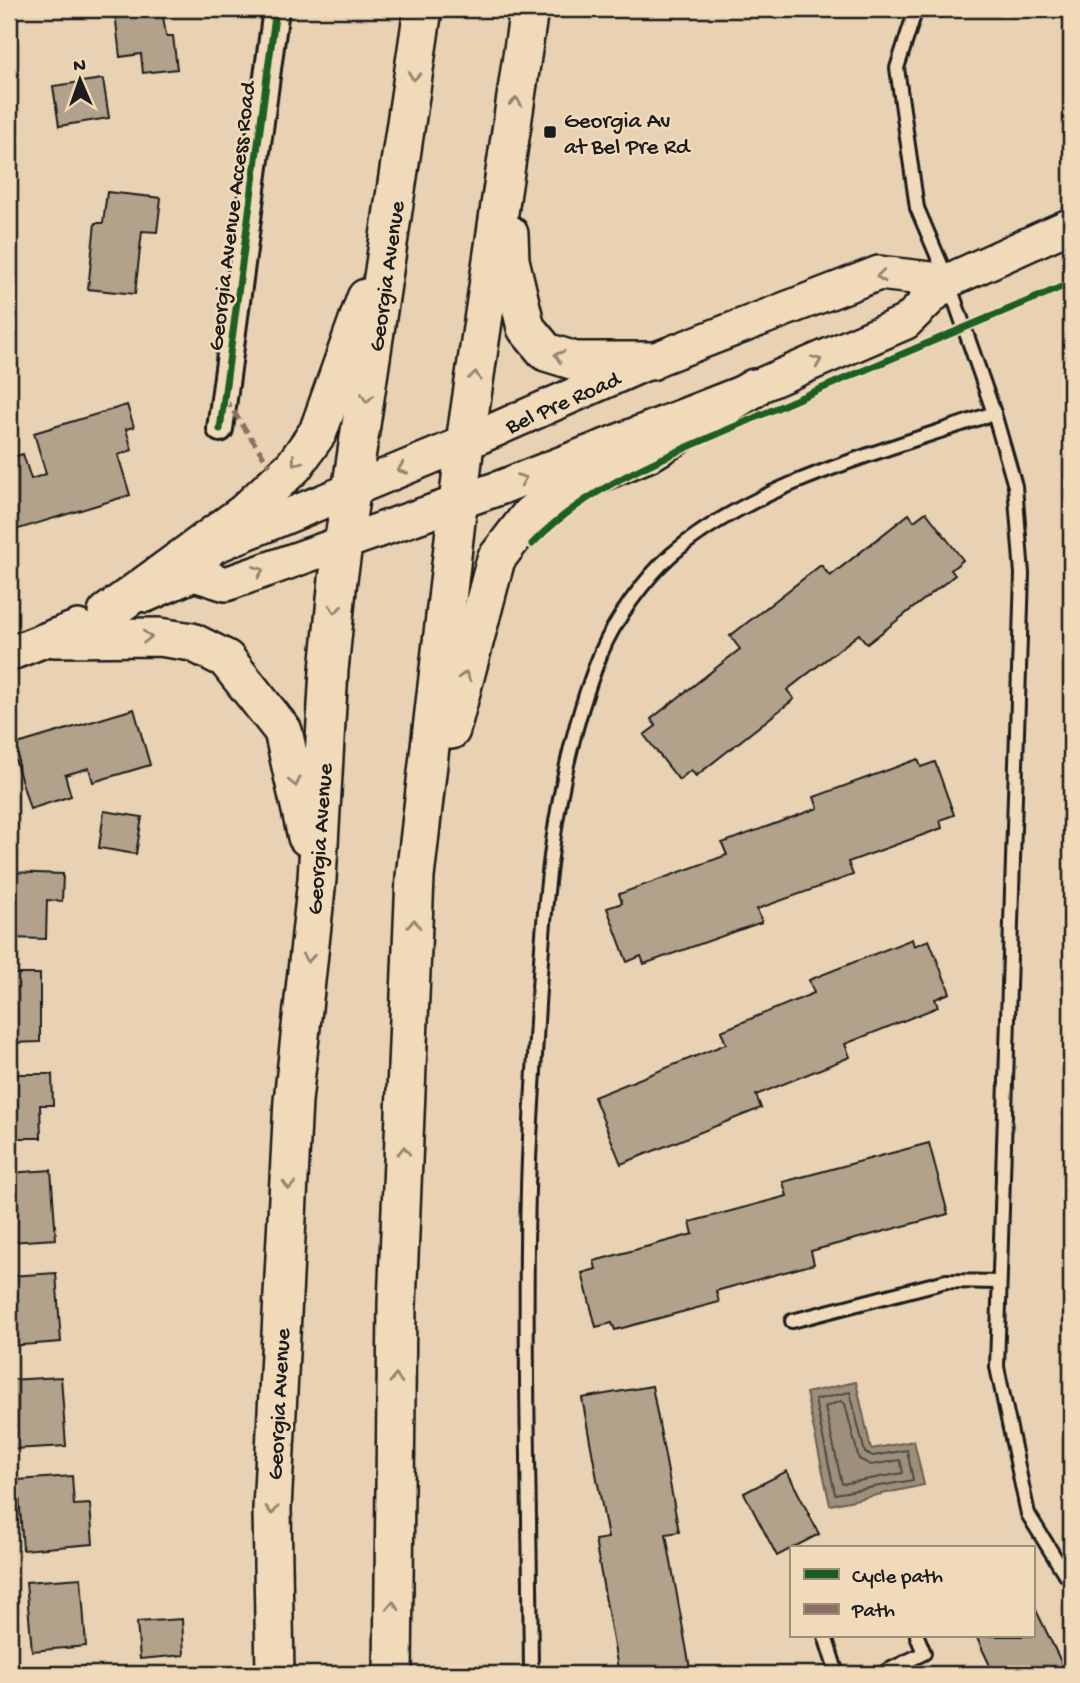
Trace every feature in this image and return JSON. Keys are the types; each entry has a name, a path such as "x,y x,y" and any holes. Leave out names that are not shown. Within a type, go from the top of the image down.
{"main road":[{"name":"Georgia Avenue","path":"275,1674 272,1509 293,1101 317,879 329,670 344,542 424,9"},
{"path":"393,1674 397,1304 418,860 465,443 529,9"},
{"path":"508,159 510,260 526,328 546,352 575,361 651,361"},
{"path":"107,613 244,513 302,454 318,432 394,218"},
{"path":"194,574 226,584 458,503 754,388 906,322 948,281 1071,225"},
{"name":"Bel Pre Road","path":"9,654 55,638 194,574 210,548 465,443 651,361 879,273 948,281"},
{"path":"418,860 496,559 530,515 565,487 650,452 754,388"},
{"path":"55,638 159,637 192,642 226,659 283,731 317,879"}],"street":[{"name":"Georgia Avenue Access Road","path":"220,429 276,9"}],"lane":[{"path":"916,9 897,68 917,208 948,281 994,413 1015,486 1022,575 996,1367 1028,1514 1065,1574 1071,1576"},
{"path":"531,1674 528,1190 540,961 556,823 570,752 602,651 644,583 671,556 719,519 816,474 994,413"},
{"path":"792,1321 946,1282 999,1282"},
{"path":"826,1638 837,1674"},
{"path":"881,1674 924,1653 917,1638"}],"water":[{"path":"856,1382 871,1449 914,1441 924,1485 830,1505 806,1393"}],"building":[{"path":"94,9 162,9 166,36 173,36 177,69 143,73 141,54 120,57 115,12 95,14"},
{"path":"103,79 109,118 59,126 53,86"},
{"path":"107,192 161,198 157,232 142,231 135,294 88,289 95,223 103,223"},
{"path":"127,405 134,427 126,429 132,450 118,455 130,495 9,532 9,458 23,454 31,479 46,474 34,433"},
{"path":"926,512 963,560 951,570 955,575 867,644 859,634 787,690 794,699 696,776 691,770 679,780 644,735 656,726 651,719 740,649 730,636 821,565 830,576 909,514 914,521"},
{"path":"134,709 150,765 93,782 89,768 65,775 71,796 30,809 11,746"},
{"path":"918,759 921,767 935,762 954,815 940,820 942,828 848,862 853,875 757,909 762,922 644,964 641,956 627,962 607,908 622,903 619,894 727,855 722,843 818,808 814,797"},
{"path":"104,811 142,817 136,854 99,848"},
{"path":"9,872 63,874 62,901 47,900 46,939 9,938"},
{"path":"912,939 914,946 929,940 950,993 935,999 938,1007 845,1044 850,1057 756,1095 761,1108 621,1164 594,1097 726,1044 721,1031 814,993 809,980"},
{"path":"9,974 40,974 40,1042 9,1043"},
{"path":"9,1074 52,1074 53,1105 40,1105 41,1138 9,1138"},
{"path":"929,1143 948,1214 811,1251 814,1264 716,1291 719,1302 615,1330 612,1323 596,1327 582,1273 596,1269 594,1261 693,1234 690,1222 787,1196 783,1182"},
{"path":"51,1170 56,1239 9,1242 9,1173"},
{"path":"56,1273 61,1342 9,1346 9,1276"},
{"path":"61,1377 66,1446 14,1449 9,1380"},
{"path":"652,1386 679,1532 666,1534 691,1674 619,1674 595,1540 608,1538 582,1398"},
{"path":"787,1471 819,1534 796,1546 790,1546 790,1549 777,1556 744,1493"},
{"path":"72,1476 74,1505 90,1504 93,1544 23,1550 18,1480"},
{"path":"81,1578 86,1646 32,1651 26,1582"},
{"path":"1034,1606 1067,1674 994,1674 977,1638 1034,1638"},
{"path":"182,1619 184,1655 140,1659 137,1622"}],"marked path":[{"path":"225,399 270,466"}],"cycle path":[{"path":"220,429 276,9"},
{"path":"532,544 578,505 631,473 866,369 1071,283"}],"place":[{"name":"Georgia Av at Bel Pre Rd","path":"550,132"}]}
